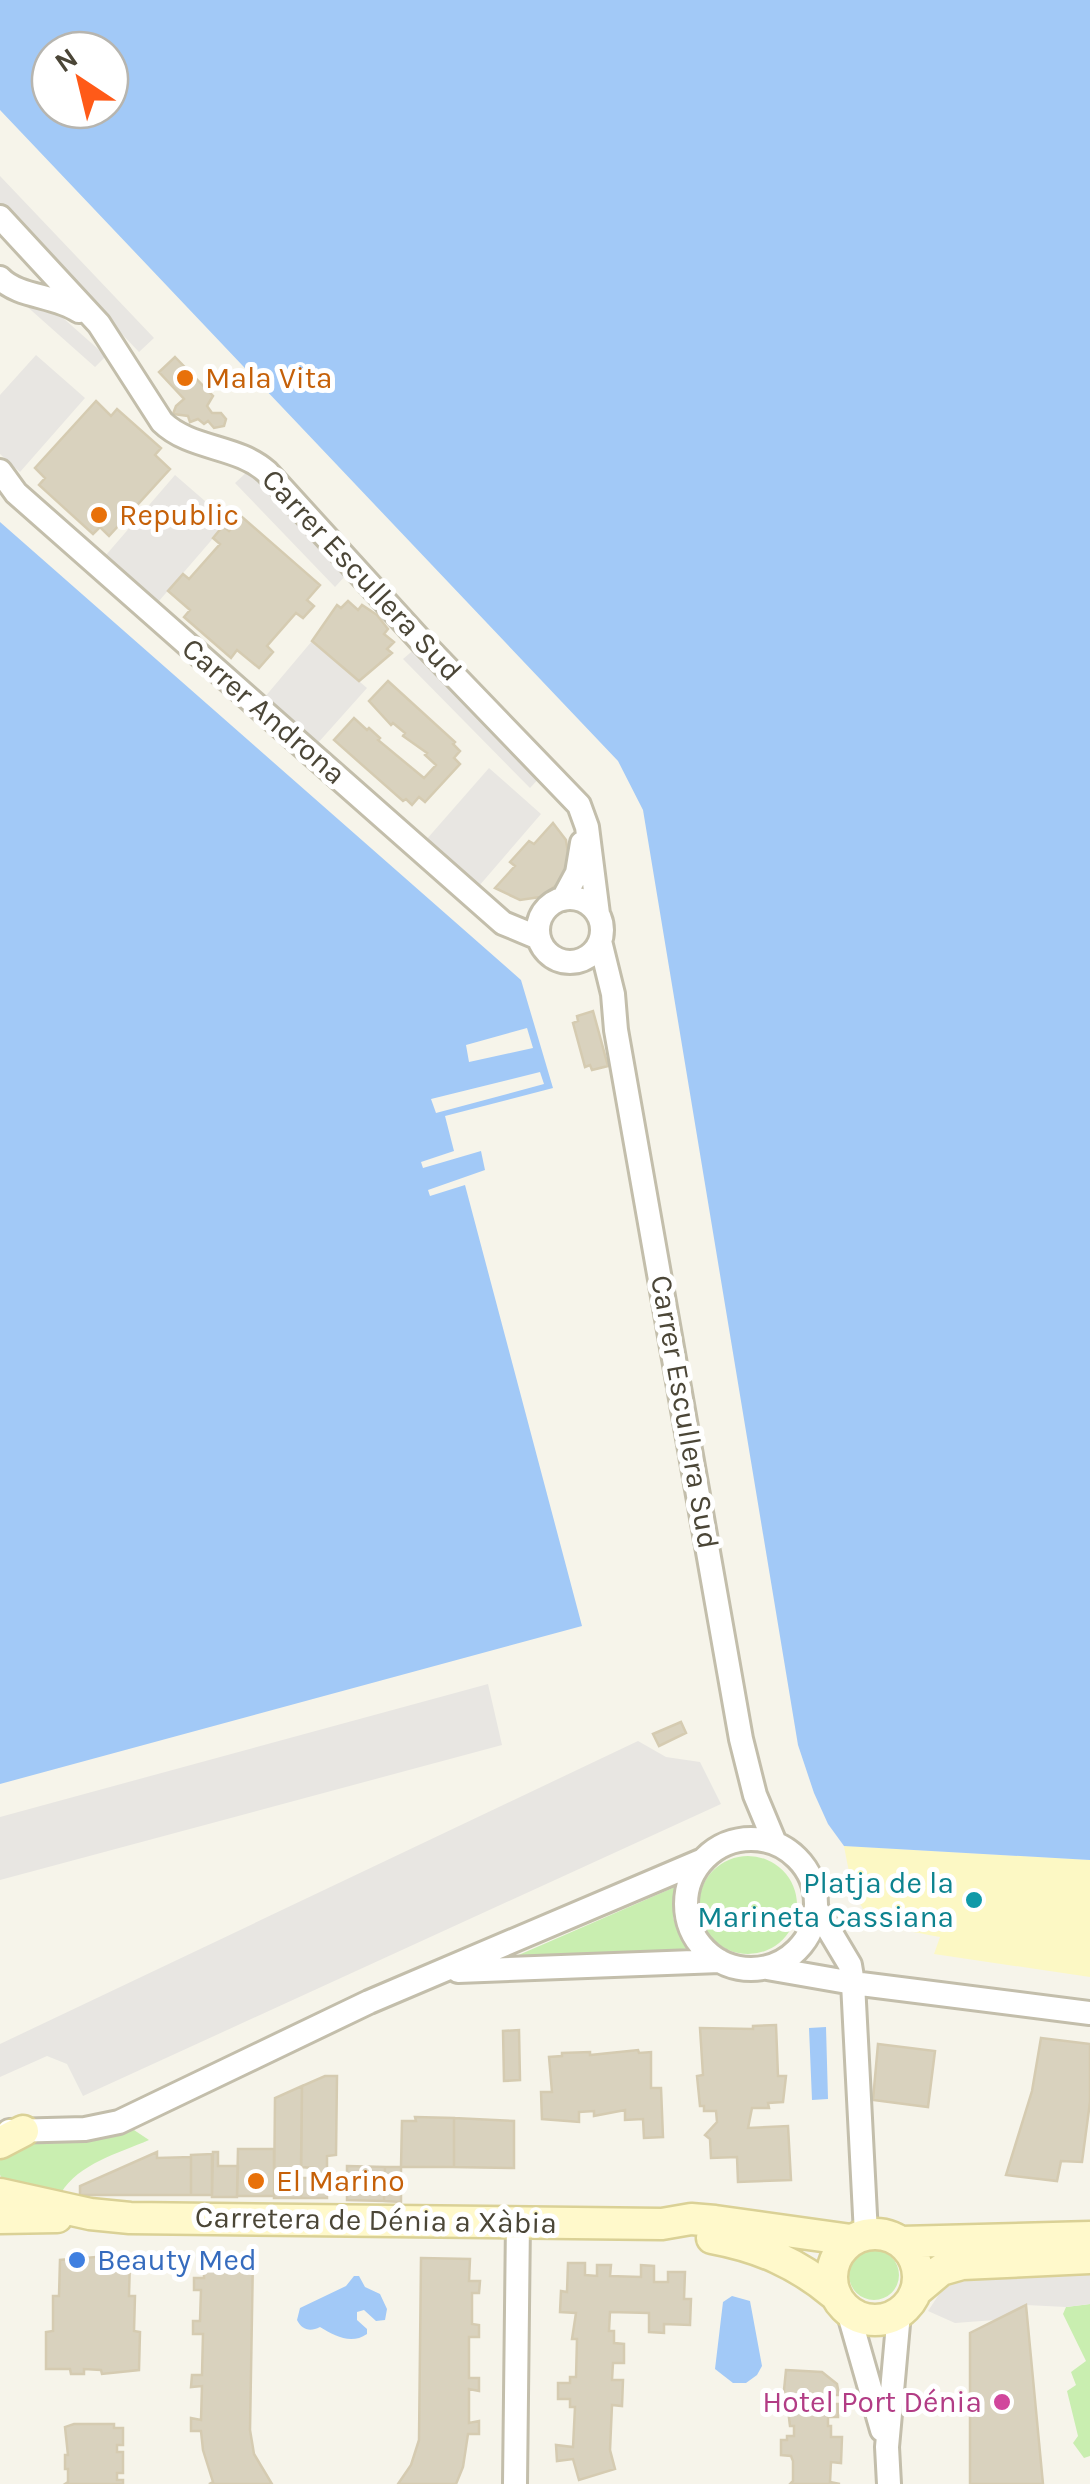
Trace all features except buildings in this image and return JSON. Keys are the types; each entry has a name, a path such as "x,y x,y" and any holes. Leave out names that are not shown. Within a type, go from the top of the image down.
{"street":[{"name":"Carrer Escullera Sud","path":"0,217 99,324 162,422 174,432 253,459 579,805"},
{"name":"Carrer Escullera Sud","path":"0,278 8,286 68,303 99,324"},
{"name":"Carrer Androna","path":"0,471 16,493 503,923 539,938"},
{"path":"564,899 582,852 579,805"},
{"path":"579,805 587,827 602,932 600,941 590,956 573,962 555,958 542,946 541,918 554,903 564,899 583,901 598,914"},
{"name":"Carrer Escullera Sud","path":"600,941 613,994 616,1030 741,1739 754,1795 775,1843"},
{"name":"Carrer Escullera Sud","path":"573,962 596,982 616,1030"},
{"path":"736,1840 754,1795"},
{"path":"8,2135 85,2130 120,2122 369,2002 703,1860 736,1840 775,1843 802,1862 816,1892 812,1928 800,1946 784,1960 765,1967"},
{"path":"703,1860 686,1895 687,1915 704,1949 734,1967 765,1967 854,1983 1090,2013"},
{"path":"816,1908 850,1965 854,1983 858,2237"},
{"path":"445,1972 720,1961"},
{"name":"Carretera de Dénia a Xàbia","path":"2,2197 130,2218 662,2224 692,2219 858,2237"},
{"path":"516,2484 518,2221"},
{"name":"Carretera de Dénia a Xàbia","path":"662,2224 772,2254 800,2267 841,2302"},
{"path":"890,2484 887,2448 831,2279 840,2250 858,2237 879,2233 901,2242 1090,2236"},
{"path":"887,2448 916,2264 901,2242"},
{"path":"841,2302 873,2320 908,2302 941,2270 962,2264 1090,2258"}],"green space":[{"path":"748,1856 767,1859 783,1870 794,1886 794,1924 783,1940 767,1951 748,1954 729,1951 713,1940 702,1924 699,1905 702,1886 713,1870 729,1859"},
{"path":"675,1887 673,1918 689,1952 514,1957"},
{"path":"134,2130 149,2140 88,2167 61,2193 4,2181 0,2175 0,2154 11,2144 75,2142"},
{"path":"874,2250 892,2257 899,2275 892,2293 874,2300 856,2293 849,2275 856,2257"},
{"path":"1090,2304 1090,2456 1084,2458 1073,2443 1078,2436 1067,2391 1076,2385 1071,2372 1086,2361 1063,2314 1066,2307"}],"sand":[{"name":"Platja de la Marineta Cassiana","path":"844,1846 1090,1860 1090,1977 934,1954 940,1937 895,1928 869,1915 854,1891"}],"shaded area":[{"path":"0,176 154,338 139,352 0,206"},
{"path":"45,302 106,356 95,367 23,303"},
{"path":"36,355 85,398 20,472 0,454 0,395"},
{"path":"248,471 347,574 335,587 235,483"},
{"path":"175,475 228,521 159,601 106,555"},
{"path":"312,641 367,688 317,744 264,698"},
{"path":"417,647 541,776 530,788 403,659"},
{"path":"489,768 541,814 479,886 426,840"},
{"path":"488,1684 502,1745 0,1880 0,1817"},
{"path":"638,1741 666,1757 700,1762 721,1804 83,2096 67,2064 47,2056 0,2077 0,2044"},
{"path":"1090,2272 1090,2304 1026,2305 995,2320 955,2323 928,2311 942,2290 963,2278"}],"water":[{"path":"0,0 1090,0 1090,1860 844,1846 828,1824 814,1793 798,1745 643,810 618,761 0,110"},
{"path":"0,522 521,980 553,1088 445,1116 454,1151 421,1162 423,1168 481,1151 485,1170 428,1190 430,1196 465,1185 582,1626 0,1784"},
{"path":"826,2027 828,2099 812,2100 809,2028"},
{"path":"354,2276 380,2294 387,2309 385,2320 376,2321 364,2310 357,2312 357,2320 367,2334 355,2339 320,2327 310,2330 301,2326 297,2320 300,2308 346,2286"},
{"path":"732,2296 750,2301 762,2366 746,2383 733,2383 715,2369 723,2302"}],"pier":[{"path":"527,1028 533,1048 469,1062 466,1045"},
{"path":"540,1072 544,1084 436,1113 431,1099"}],"place":[{"name":"Mala Vita","path":"185,378"},
{"name":"Republic","path":"99,515"},
{"name":"Platja de la Marineta Cassiana","path":"974,1900"},
{"name":"El Marino","path":"256,2181"},
{"name":"Beauty Med","path":"77,2260"},
{"name":"Hotel Port Dénia","path":"1002,2402"}]}
